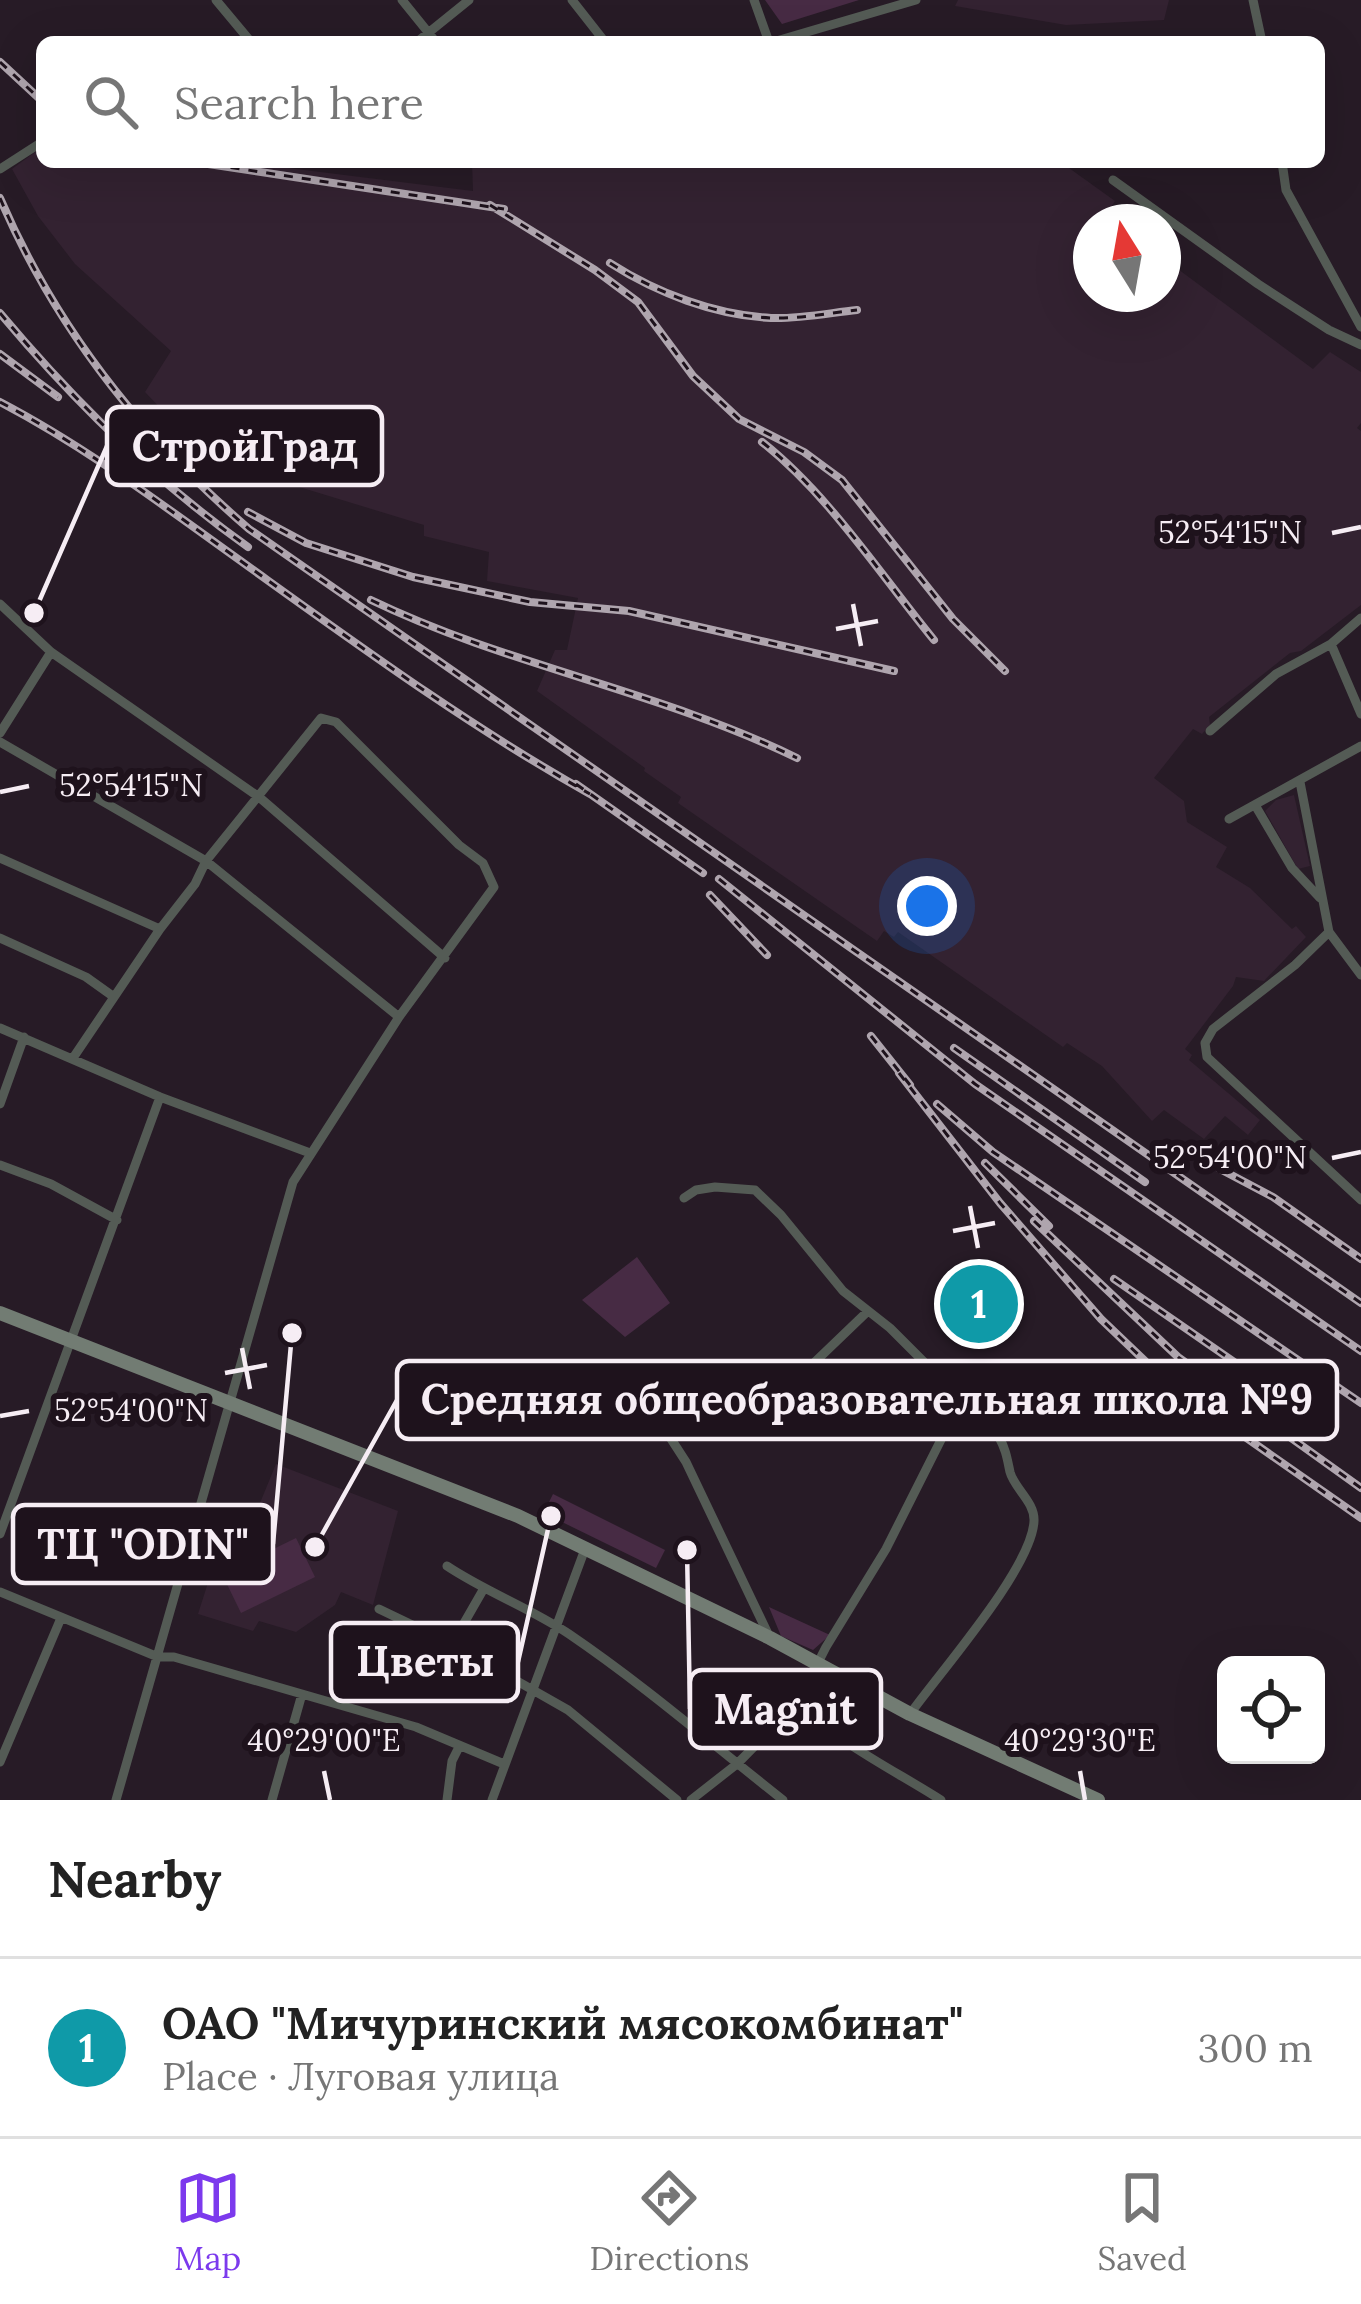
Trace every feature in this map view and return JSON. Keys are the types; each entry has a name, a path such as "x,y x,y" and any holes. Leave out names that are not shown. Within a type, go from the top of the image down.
{"main road":[{"path":"0,1313 231,1406 449,1486 770,1638 910,1714 1098,1800"}],"street":[{"path":"216,0 245,36"},
{"path":"402,0 431,36"},
{"path":"433,36 469,0"},
{"path":"572,0 600,36"},
{"path":"754,0 769,36"},
{"path":"792,36 916,0"},
{"path":"1253,0 1261,36"},
{"path":"0,169 36,146"},
{"path":"1283,168 1286,190 1361,327"},
{"path":"1113,180 1276,296 1361,345"},
{"path":"0,604 51,652 259,796 445,958"},
{"path":"1210,731 1276,674 1331,644 1361,618"},
{"path":"1331,644 1361,714"},
{"path":"51,652 0,738 206,861 399,1017"},
{"path":"73,1058 195,884 206,861 321,718 336,722 459,845 483,863 494,887 399,1017 293,1182 116,1800"},
{"path":"1229,819 1361,746"},
{"path":"1300,782 1329,932 1361,975"},
{"path":"1255,805 1292,868 1323,901"},
{"path":"0,858 160,929"},
{"path":"1329,932 1213,1028 1205,1043 1207,1057 1361,1200"},
{"path":"0,938 86,977 115,997"},
{"path":"0,1028 160,1097 310,1153"},
{"path":"0,1104 24,1037"},
{"path":"0,1534 160,1097"},
{"path":"0,1165 51,1184 117,1220"},
{"path":"684,1198 715,1187 754,1190 782,1215 843,1291 999,1437 1010,1458 1010,1473 1034,1522 1010,1581 910,1714"},
{"path":"742,1432 868,1311"},
{"path":"979,1418 1032,1375"},
{"path":"691,1800 737,1763 798,1702 963,1402 978,1387"},
{"path":"642,1394 694,1478 770,1638"},
{"path":"492,1800 585,1549"},
{"path":"447,1566 556,1626 653,1695 783,1800"},
{"path":"452,1644 483,1589"},
{"path":"0,1592 158,1657 174,1657 416,1727 504,1764"},
{"path":"380,1609 452,1644 585,1722 677,1800"},
{"path":"0,1762 61,1618"},
{"path":"272,1800 302,1694"},
{"path":"798,1702 849,1742 941,1800"},
{"path":"447,1800 452,1761 460,1747"}],"shaded area":[{"path":"765,0 859,0 782,24"},
{"path":"958,0 1169,0 1164,20 1066,25 955,6"},
{"path":"36,151 36,168 287,168 473,191 472,168 1069,168 1115,201 1073,204 1073,312 1181,312 1181,271 1313,369 1330,352 1361,372 1361,423 1357,428 1361,431 1361,605 1209,717 1210,725 1202,734 1193,729 1154,778 1184,801 1187,822 1227,847 1216,867 1250,888 1306,937 1264,981 1236,977 1185,1049 1192,1055 1189,1060 1260,1120 1248,1135 1225,1116 1204,1139 1164,1110 1152,1121 1102,1066 1067,1043 1063,1047 898,932 894,937 884,931 877,941 678,803 681,797 645,768 537,691 555,650 567,650 578,598 487,581 489,552 424,536 424,525 283,482 183,432 145,392 171,351 75,264 38,216 12,169"},
{"path":"1294,795 1310,866 1298,869 1265,811 1276,800"},
{"path":"637,1257 670,1303 625,1337 582,1300"},
{"path":"276,1464 398,1511 373,1605 341,1592 335,1605 296,1632 259,1621 253,1631 198,1614 220,1545 241,1549"},
{"path":"553,1494 665,1550 656,1568 562,1522 564,1517 546,1508"},
{"path":"296,1538 315,1577 241,1613 222,1574"},
{"path":"769,1607 830,1635 813,1650 781,1636"}],"railway":[{"path":"0,62 36,95"},
{"path":"234,168 504,209"},
{"path":"0,198 47,292 105,378 172,456 249,529 1361,1303"},
{"path":"490,205 638,302 693,376 739,419 804,452 842,480 953,619 1005,671"},
{"path":"610,263 667,293 728,312 782,318 857,310"},
{"path":"0,313 116,438 248,547"},
{"path":"0,354 58,397"},
{"path":"0,402 126,479 457,713 590,794"},
{"path":"762,442 832,511 934,640"},
{"path":"248,512 306,543 413,577 530,602 629,611 894,671"},
{"path":"371,600 476,643 692,714 797,758"},
{"path":"576,784 703,873"},
{"path":"719,879 975,1084 1361,1351"},
{"path":"710,895 767,955"},
{"path":"871,1036 910,1085"},
{"path":"954,1048 1145,1182"},
{"path":"899,1073 1000,1203 1101,1319 1168,1383 1361,1518"},
{"path":"937,1104 993,1152 1361,1403"},
{"path":"985,1163 1049,1226"},
{"path":"1220,1169 1273,1197 1361,1259"},
{"path":"1034,1221 1178,1357 1361,1488"},
{"path":"1114,1279 1272,1388"}],"place":[{"name":"СтройГрад","path":"34,613"},
{"name":"ОАО \"Мичуринский мясокомбинат\"","path":"979,1304"},
{"name":"ТЦ \"ODIN\"","path":"292,1333"},
{"name":"Цветы","path":"551,1516"},
{"name":"Средняя общеобразовательная школа №9","path":"315,1547"},
{"name":"Magnit","path":"687,1550"}]}
